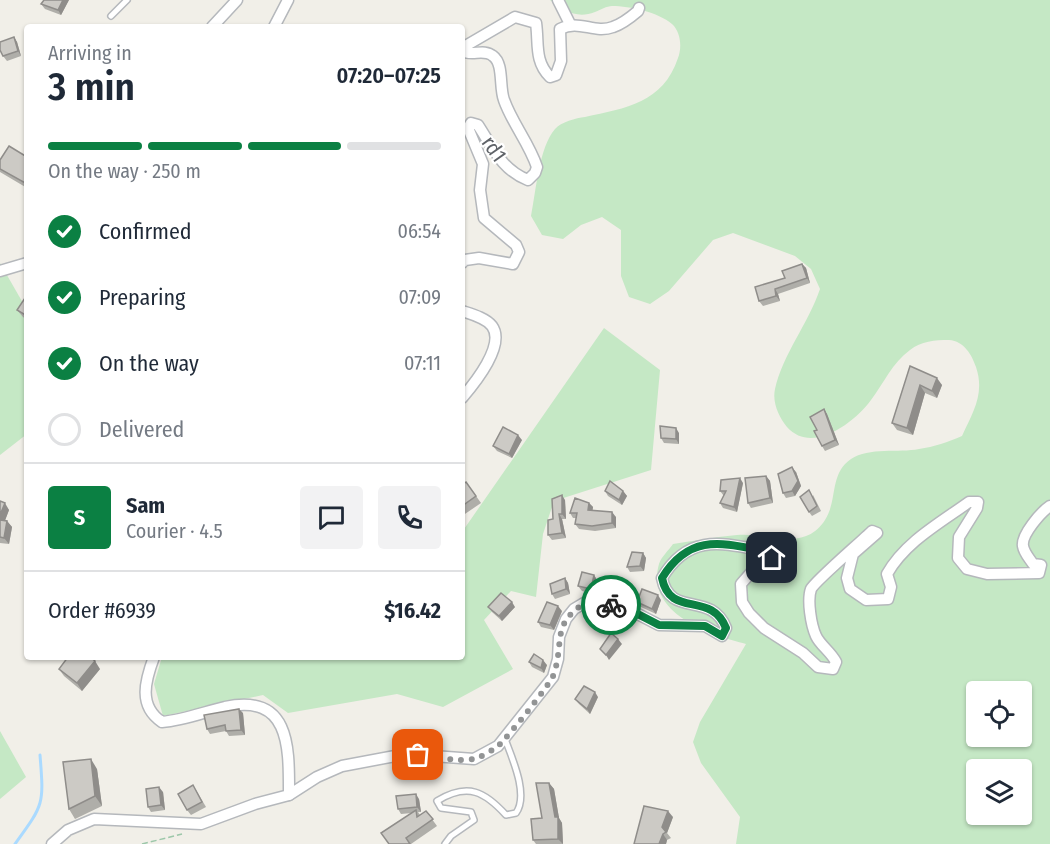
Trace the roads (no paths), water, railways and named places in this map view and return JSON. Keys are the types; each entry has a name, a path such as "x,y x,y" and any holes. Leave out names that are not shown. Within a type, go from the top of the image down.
{"street":[{"path":"215,24 237,0"},
{"path":"276,24 288,0"},
{"path":"558,0 570,24 600,29 612,27 638,11 639,8"},
{"name":"rd1","path":"465,47 515,17 526,19 536,23 538,56 544,70 550,76 556,75 561,61 560,29 570,24"},
{"name":"rd1","path":"465,53 485,52 492,55 499,63 504,101 537,167 528,180 509,170 492,150 478,125 471,123 468,128 483,164 480,190 484,218 516,245 519,252 513,264 479,258 465,260"},
{"path":"0,271 24,264"},
{"path":"465,312 488,322 495,334 493,350 480,378 465,395"},
{"path":"52,844 68,830 94,819 201,824 255,804 290,795 317,777 342,766 406,753 474,759 498,746 553,677 558,659 559,637 566,619 574,609 590,600 630,610 659,625 705,626 722,636 726,628 723,620 706,607 672,599 664,591 662,578 672,562 698,544 716,542 770,552 772,558 754,568 741,584 742,602 749,614 764,628 803,653 818,667 833,669 836,662 833,656 816,637 811,615 811,590 821,577 839,564 872,531 877,533 853,554 847,578 850,589 866,600 888,599 891,587 887,574 893,564 915,541 969,502 978,502 959,537 958,558 967,569 987,574 1039,573 1041,565 1034,564 1028,556 1023,547 1023,538 1050,506"},
{"path":"153,660 144,686 152,715 162,722 185,720 243,705 258,705 270,712 286,736 290,795"}],"lane":[{"path":"111,16 127,0"},
{"path":"445,844 451,836 474,820 471,812 441,808 437,801 446,795 475,790 488,796 507,815 516,813 521,806 521,795 504,737"}],"waterway":[{"path":"15,844 32,820 40,803 42,784 40,755"}]}
